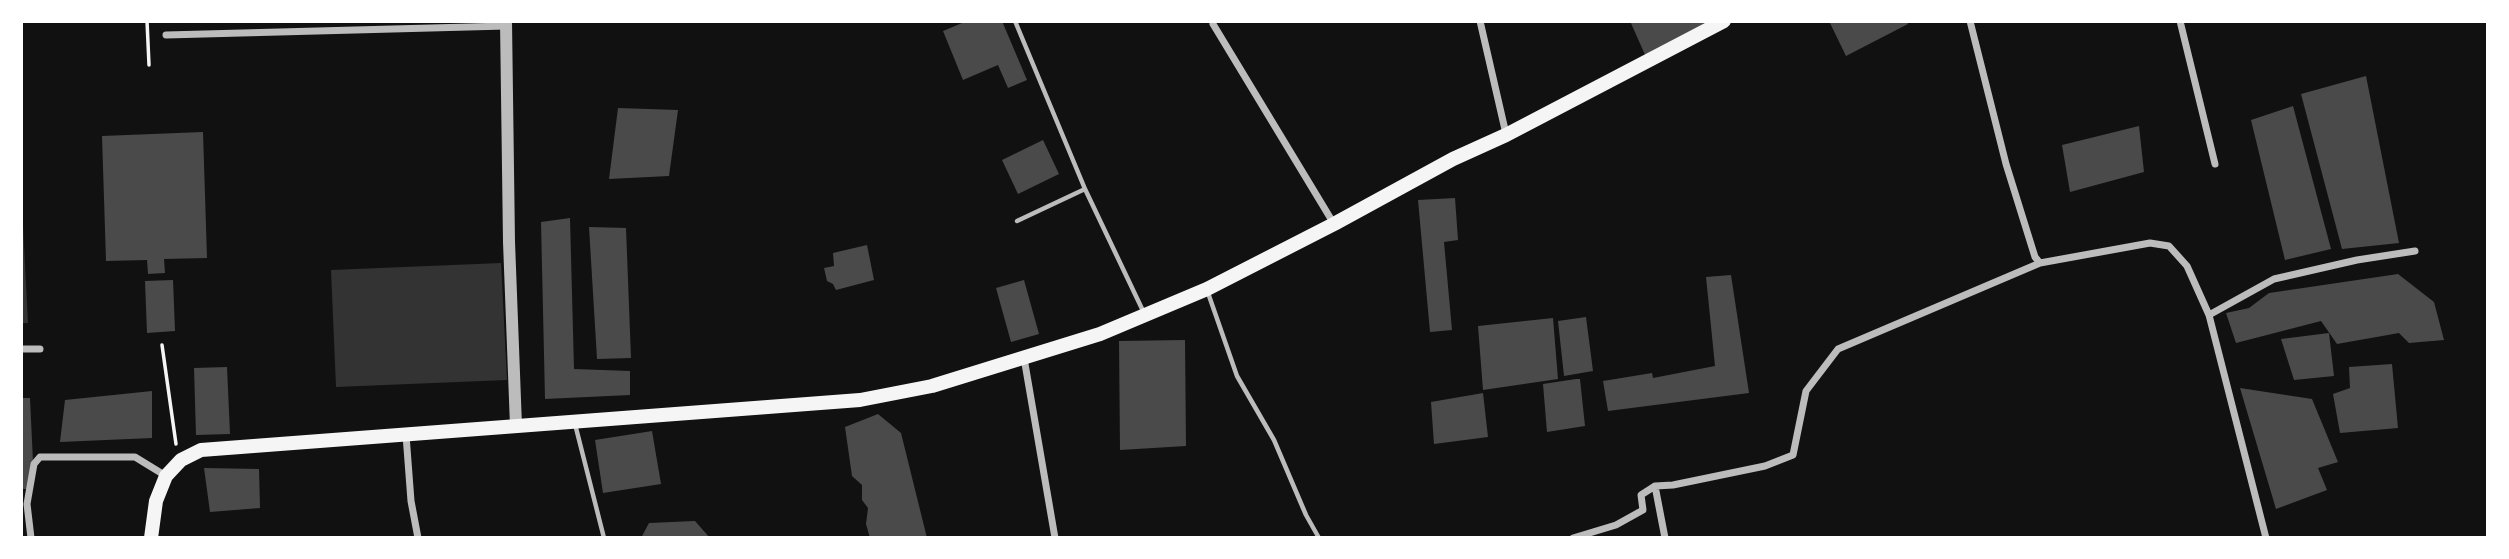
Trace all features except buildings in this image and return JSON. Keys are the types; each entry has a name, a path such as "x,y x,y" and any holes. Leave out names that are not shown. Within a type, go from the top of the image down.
{"main road":[{"path":"151,538 156,501 166,476 181,460 201,450 899,394 1100,334 1207,289 1334,225 1453,159 1506,135 1724,21"}],"street":[{"path":"1480,21 1506,135"},
{"path":"1970,21 2006,164 2035,257 2040,263"},
{"path":"2180,21 2215,164"},
{"path":"166,35 506,23 509,242 516,426"},
{"path":"1213,24 1334,225"},
{"path":"1573,538 1616,525 1643,510 1641,495 1655,486 1765,466 1793,455 1806,391 1838,349 2040,263 2150,243 2169,246 2187,266 2209,314 2266,538"},
{"path":"2209,314 2274,279 2357,260 2415,251"},
{"path":"21,349 40,349"},
{"path":"1024,358 1055,538"},
{"path":"406,435 411,501 418,538"},
{"path":"32,538 27,505 34,464 40,457 135,457 166,476"},
{"path":"1655,486 1665,538"}],"lane":[{"path":"1015,21 1085,189 1145,313"},
{"path":"1017,221 1085,189"},
{"path":"1207,289 1237,376 1274,440 1306,515 1319,538"},
{"path":"574,421 604,538"}],"path":[{"path":"147,21 149,65"},
{"path":"162,345 172,432 181,460"}],"shaded area":[{"path":"22,206 28,323 21,323"},
{"path":"501,263 507,380 336,387 331,270"}]}
